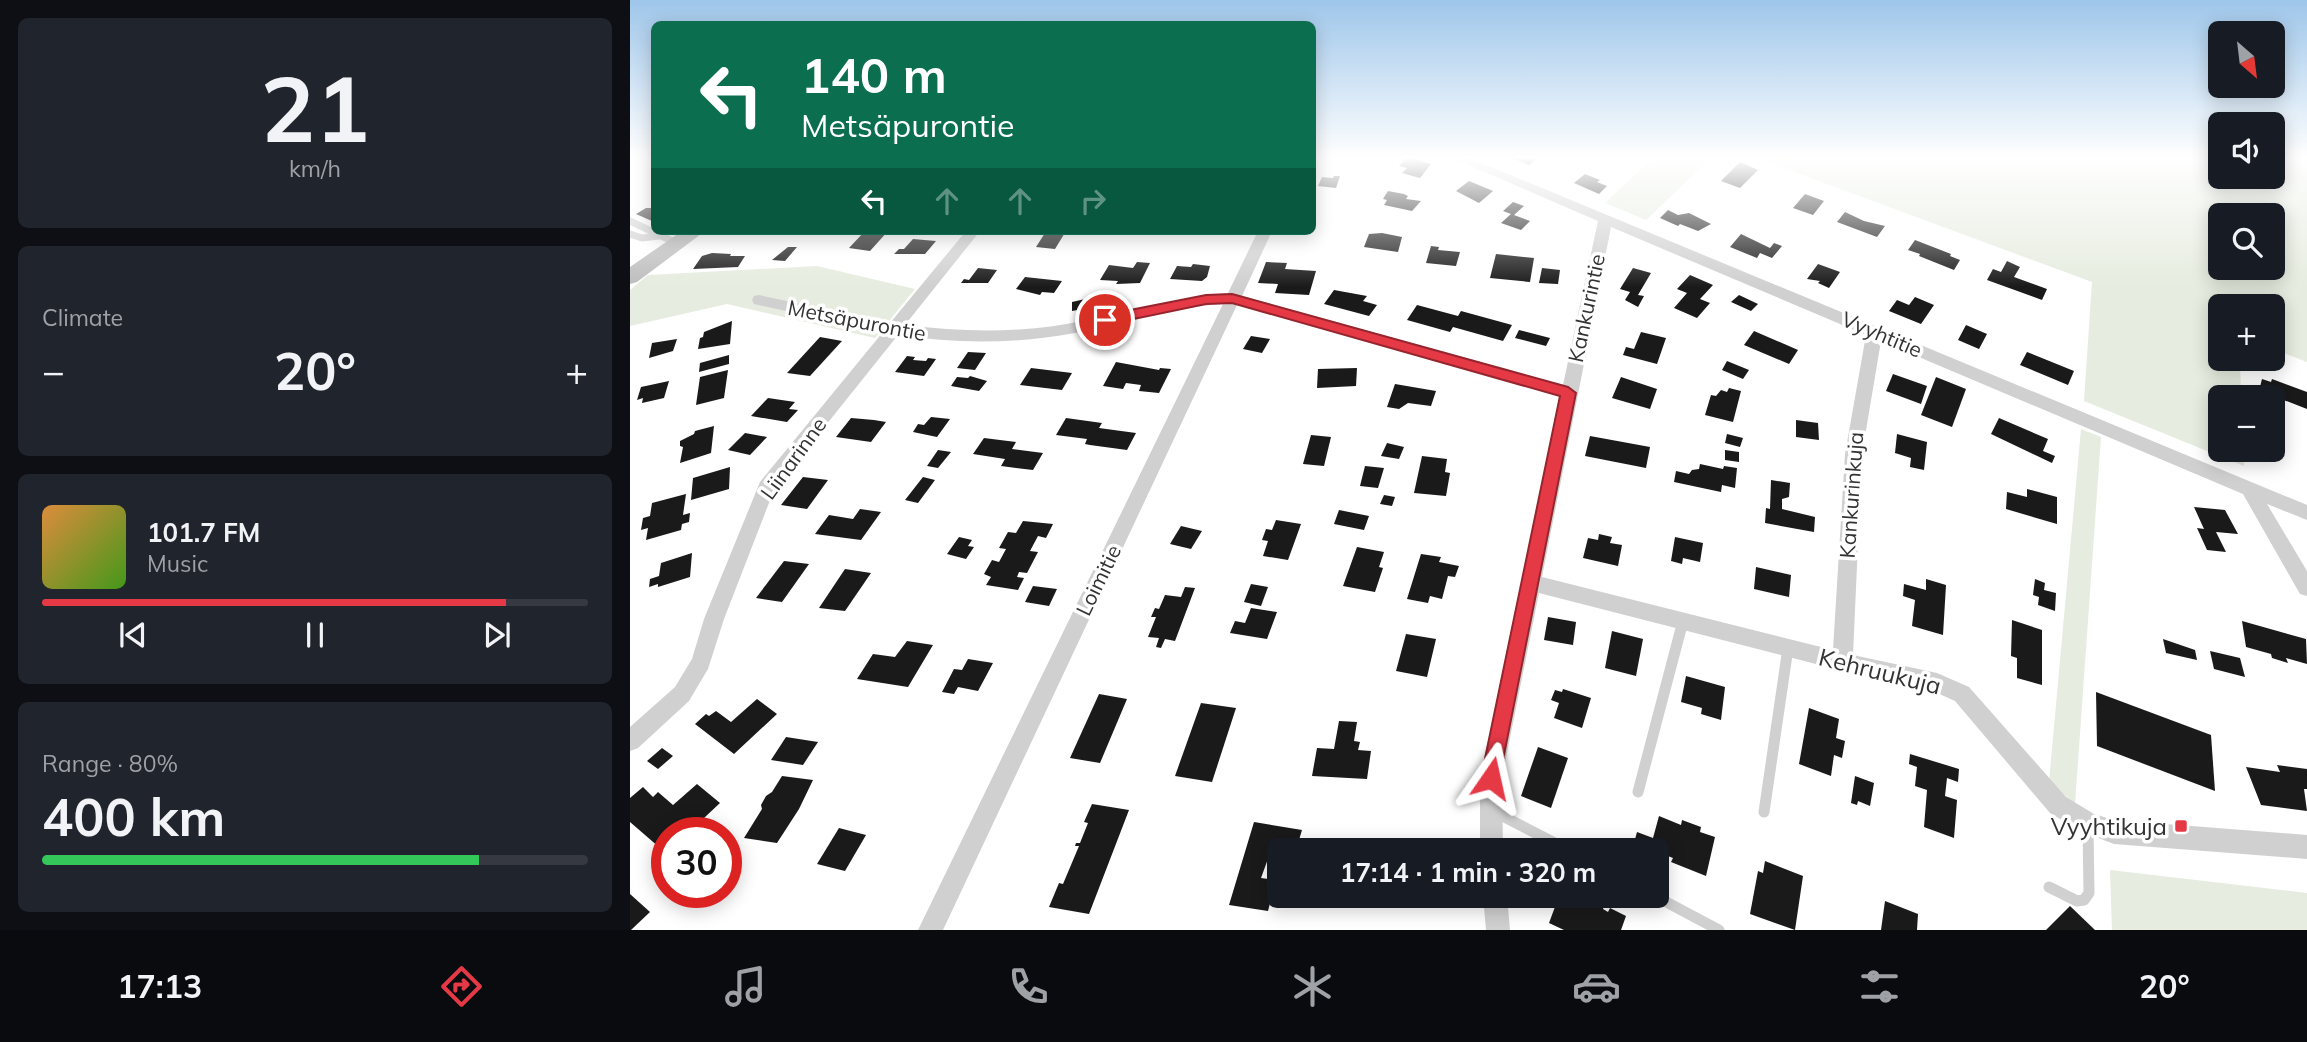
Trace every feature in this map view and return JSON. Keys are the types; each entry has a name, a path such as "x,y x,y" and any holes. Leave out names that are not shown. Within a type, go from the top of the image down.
{"street":[{"name":"Vyyhtitie","path":"1559,200 2307,513"},
{"name":"Kankurintie","path":"1490,838 1491,778 1605,220"},
{"path":"630,277 667,239 681,235"},
{"name":"Liinarinne","path":"630,741 681,694 701,662 714,619 766,487 895,331 970,235"},
{"name":"Loimitie","path":"930,930 1263,235"},
{"name":"Metsäpurontie","path":"759,300 895,331 959,336 1055,331 1206,299 1232,298 1568,393"},
{"name":"Kankurinkuja","path":"1843,662 1850,484 1863,376 1875,331"},
{"path":"2249,489 2307,588"},
{"name":"Kehruukuja","path":"1529,582 1843,662 1937,683 1962,694 2058,805 2088,823 2114,832 2307,847"},
{"path":"1496,908 1498,930"}],"lane":[{"path":"630,221 651,230"},
{"path":"630,234 642,238 667,239"},
{"path":"660,235 667,239"},
{"path":"1638,792 1683,621"},
{"path":"1764,811 1788,648"},
{"path":"1489,808 1546,838"},
{"path":"2049,887 2077,901 2084,900 2089,893 2088,823"},
{"path":"1669,903 1719,930"}],"shaded area":[{"path":"1608,200 1667,200 1646,220 1605,203"},
{"path":"1871,200 2307,200 2307,362 2285,354 2285,294 2208,294 2208,371 2240,371 2241,385 2208,385 2208,451 2084,401 2092,282"},
{"path":"817,266 915,289 875,338 727,304 630,326 630,290 648,275"},
{"path":"2081,429 2101,437 2075,804 2049,782"},
{"path":"2110,870 2307,893 2307,930 2112,930"}],"building":[{"path":"1387,200 1421,201 1412,211 1384,205"},
{"path":"1800,200 1824,201 1813,215 1793,208"},
{"path":"1513,202 1524,206 1514,215 1530,221 1521,230 1501,223 1511,214 1503,211"},
{"path":"651,208 651,221 636,214"},
{"path":"1668,210 1678,215 1689,213 1711,224 1698,231 1680,224 1678,226 1660,218"},
{"path":"1845,212 1864,221 1885,226 1877,237 1837,222"},
{"path":"1382,233 1402,237 1398,252 1364,247 1369,234"},
{"path":"1741,234 1770,248 1774,243 1782,246 1772,258 1760,253 1757,258 1730,247"},
{"path":"861,235 884,235 870,251 849,248"},
{"path":"1044,235 1064,235 1055,249 1036,247"},
{"path":"913,239 936,241 925,254 894,254 899,249 904,249"},
{"path":"1915,240 1960,260 1954,270 1919,256 1920,254 1908,250"},
{"path":"1431,246 1439,247 1438,250 1460,252 1456,266 1426,263"},
{"path":"788,247 797,247 785,261 772,260"},
{"path":"712,253 745,256 738,267 693,269 702,256"},
{"path":"1496,254 1534,258 1530,282 1490,278"},
{"path":"2007,261 2020,267 2014,277 2047,289 2042,300 1987,280 1993,269 2001,272"},
{"path":"1137,262 1150,263 1140,283 1116,284 1118,281 1100,280 1109,265 1133,268"},
{"path":"1266,262 1287,263 1285,269 1316,271 1309,295 1275,293 1278,284 1258,283"},
{"path":"1193,264 1210,266 1207,277 1202,281 1170,279 1177,266 1191,267"},
{"path":"1818,264 1840,272 1829,288 1818,283 1820,281 1807,279"},
{"path":"978,268 997,270 988,283 961,283 964,279 969,280"},
{"path":"1542,268 1560,270 1558,284 1539,283"},
{"path":"1633,268 1651,273 1638,295 1644,296 1638,307 1625,300 1630,292 1620,289"},
{"path":"1690,275 1713,285 1700,299 1710,303 1697,318 1674,308 1687,293 1677,289"},
{"path":"1025,277 1062,281 1054,293 1042,292 1040,295 1016,289"},
{"path":"1334,290 1367,296 1363,301 1377,305 1369,316 1324,304"},
{"path":"1103,295 1105,305 1072,311 1072,302"},
{"path":"1739,295 1758,304 1751,311 1731,302"},
{"path":"1915,297 1934,305 1921,324 1889,311 1897,300 1909,305"},
{"path":"1417,305 1458,316 1461,311 1512,325 1503,341 1453,327 1450,332 1407,320"},
{"path":"732,321 730,344 698,349 704,332"},
{"path":"1966,325 1987,334 1979,349 1958,340"},
{"path":"1519,330 1550,338 1546,346 1515,338"},
{"path":"1754,331 1798,350 1789,364 1744,345"},
{"path":"1641,332 1666,338 1657,364 1623,355 1626,347 1634,349"},
{"path":"1251,336 1270,339 1262,353 1243,349"},
{"path":"820,337 842,341 810,376 787,373"},
{"path":"677,339 673,351 649,358 652,343"},
{"path":"968,352 986,353 975,370 957,368"},
{"path":"2027,352 2074,371 2068,385 2020,365"},
{"path":"729,355 729,364 699,372 700,363"},
{"path":"907,356 915,357 913,360 936,359 924,376 895,372"},
{"path":"1727,361 1749,370 1743,379 1722,370"},
{"path":"1116,362 1159,370 1171,369 1159,393 1139,391 1141,385 1126,383 1123,389 1103,386"},
{"path":"1031,368 1072,373 1062,390 1020,385"},
{"path":"1357,368 1356,386 1317,388 1318,369"},
{"path":"728,370 724,398 696,405 700,377"},
{"path":"1893,374 1927,386 1921,404 1886,391"},
{"path":"970,376 987,381 979,391 951,386 957,377"},
{"path":"1621,377 1657,389 1650,409 1612,398"},
{"path":"1936,377 1966,389 1952,427 1921,415"},
{"path":"2262,379 2271,382 2272,379 2307,392 2307,409 2285,400 2285,385 2260,385"},
{"path":"669,381 664,398 642,403 643,398 637,400 641,387"},
{"path":"1395,384 1436,391 1431,406 1408,403 1399,409 1387,407"},
{"path":"1729,388 1741,391 1733,422 1705,415 1711,395 1716,396 1721,390 1727,392"},
{"path":"768,398 795,402 789,409 798,410 787,422 751,416"},
{"path":"931,417 950,419 937,437 913,432 918,424 924,425"},
{"path":"851,418 886,422 871,442 836,437"},
{"path":"1066,418 1102,423 1099,428 1136,433 1127,450 1085,444 1087,439 1056,435"},
{"path":"1999,418 2048,439 2043,451 2055,456 2052,463 1991,434"},
{"path":"1796,420 1818,423 1819,440 1796,437"},
{"path":"714,426 711,453 680,463 683,447 680,446 680,441 695,431"},
{"path":"745,433 767,437 750,455 728,450"},
{"path":"1727,434 1743,438 1740,447 1725,443"},
{"path":"1897,434 1927,442 1924,470 1910,467 1911,458 1895,453"},
{"path":"1311,435 1331,437 1324,466 1303,464"},
{"path":"1590,436 1650,447 1646,468 1585,456"},
{"path":"984,438 1016,442 1012,449 1043,453 1033,470 1001,466 1005,459 973,454"},
{"path":"1387,443 1404,447 1399,459 1381,456"},
{"path":"938,450 951,452 938,468 927,466"},
{"path":"1725,450 1739,452 1739,462 1725,460"},
{"path":"1422,456 1447,459 1445,472 1450,473 1446,496 1414,493"},
{"path":"1700,464 1723,469 1724,466 1737,468 1735,488 1722,485 1721,492 1674,482 1676,471 1689,474 1692,470 1699,469"},
{"path":"1365,466 1384,468 1378,488 1360,486"},
{"path":"730,467 729,489 691,500 693,478"},
{"path":"803,477 828,480 807,509 781,505"},
{"path":"923,477 935,480 918,503 905,500"},
{"path":"1771,480 1790,483 1789,497 1782,499 1782,509 1815,517 1814,532 1765,523 1766,508 1770,509"},
{"path":"2027,489 2057,497 2057,524 2006,509 2007,492 2027,497"},
{"path":"686,494 683,515 690,513 689,522 682,524 681,530 646,540 648,528 641,530 643,518 650,516 652,503"},
{"path":"1384,495 1395,497 1392,506 1380,504"},
{"path":"2194,507 2225,510 2238,534 2216,532 2226,552 2207,550 2197,528 2204,529"},
{"path":"860,509 881,512 861,540 815,534 829,515 853,519"},
{"path":"1339,510 1369,516 1364,530 1334,524"},
{"path":"1276,520 1301,524 1288,560 1263,556 1268,541 1262,540 1266,529 1272,530"},
{"path":"1023,521 1053,524 1046,538 1038,536 1030,551 1038,552 1027,573 1019,572 1017,577 1024,578 1018,590 986,585 991,577 984,574 992,560 999,562 1006,549 999,548 1008,532 1016,533"},
{"path":"1181,526 1202,531 1191,549 1170,544"},
{"path":"1599,534 1612,537 1610,543 1622,545 1618,566 1583,558 1588,538 1598,540"},
{"path":"959,537 972,540 968,546 974,547 966,559 947,554"},
{"path":"1675,537 1703,543 1700,562 1683,558 1682,564 1671,561"},
{"path":"1357,547 1384,552 1379,567 1383,568 1375,592 1343,586"},
{"path":"692,553 690,577 658,587 658,584 649,587 650,579 659,576 661,563"},
{"path":"1421,554 1441,557 1439,562 1459,566 1455,577 1448,576 1442,599 1430,596 1428,603 1407,599"},
{"path":"784,561 809,564 782,602 756,598"},
{"path":"1756,567 1791,575 1789,597 1754,589"},
{"path":"845,569 871,573 845,611 819,608"},
{"path":"1926,579 1946,585 1943,635 1912,626 1915,600 1903,596 1904,584 1926,590"},
{"path":"2035,579 2045,583 2044,590 2056,593 2055,611 2038,605 2039,597 2033,595"},
{"path":"1251,584 1268,587 1261,606 1244,602"},
{"path":"1033,586 1057,589 1049,606 1025,602"},
{"path":"1185,587 1195,588 1175,641 1165,639 1161,648 1156,647 1159,638 1148,637 1156,617 1151,617 1155,608 1159,609 1165,595 1181,597"},
{"path":"1251,608 1277,612 1267,639 1230,633 1235,621 1245,623"},
{"path":"1548,617 1576,622 1573,645 1544,640"},
{"path":"2012,620 2042,630 2042,685 2017,678 2017,658 2011,656"},
{"path":"2242,621 2306,639 2307,664 2286,658 2288,663 2272,658 2271,654 2246,647"},
{"path":"1612,631 1643,639 1636,676 1605,668"},
{"path":"1406,634 1436,639 1427,677 1396,671"},
{"path":"2163,639 2195,650 2197,660 2166,653"},
{"path":"907,641 933,645 908,687 857,679 873,654 895,657"},
{"path":"2210,651 2240,658 2245,677 2214,669"},
{"path":"968,659 993,663 978,691 958,687 954,694 942,692 954,669 962,670"},
{"path":"1686,676 1725,687 1721,720 1701,714 1702,708 1681,702"},
{"path":"1563,689 1591,698 1582,728 1554,718 1559,703 1551,700 1555,690 1562,692"},
{"path":"2096,692 2211,735 2215,791 2097,746"},
{"path":"1099,694 1127,699 1100,763 1070,758"},
{"path":"757,699 777,714 734,754 695,724 706,714 709,716 716,711 731,722"},
{"path":"1201,703 1236,708 1212,782 1175,776"},
{"path":"1809,708 1839,719 1836,738 1845,741 1842,758 1834,755 1831,776 1799,764"},
{"path":"1339,721 1357,722 1354,741 1360,742 1358,750 1371,751 1367,779 1312,776 1317,748 1334,749"},
{"path":"786,737 818,742 803,765 771,760"},
{"path":"1538,747 1568,758 1551,808 1521,796"},
{"path":"662,748 673,756 658,769 647,761"},
{"path":"1910,754 1959,769 1958,782 1947,778 1945,796 1957,800 1954,838 1924,827 1927,790 1915,786 1917,767 1909,764"},
{"path":"2277,765 2307,769 2307,789 2304,789 2307,811 2261,805 2246,767 2280,772"},
{"path":"782,776 813,780 799,809 777,843 744,838 762,809 761,805 766,796 772,792"},
{"path":"1855,776 1874,783 1870,806 1858,801 1857,805 1851,803"},
{"path":"697,784 720,803 705,817 651,817 651,840 630,822 630,798 643,787 653,797 658,792 673,805"},
{"path":"1092,804 1129,810 1089,914 1049,907 1059,883 1063,884 1079,846 1075,846 1080,843 1088,823 1084,822"},
{"path":"1659,816 1681,825 1682,820 1701,827 1700,832 1715,837 1706,876 1671,862 1673,858 1669,856 1669,838 1653,838"},
{"path":"1254,822 1302,830 1300,838 1267,838 1267,862 1261,878 1267,879 1268,911 1229,905"},
{"path":"839,828 866,835 845,871 817,864"},
{"path":"1637,832 1653,838 1635,838"},
{"path":"1765,861 1803,876 1795,930 1750,914 1758,871 1763,873"},
{"path":"630,894 650,912 631,930 630,930"},
{"path":"1885,901 1918,914 1917,930 1881,930"},
{"path":"2070,906 2095,930 2046,930"},
{"path":"1555,908 1603,908 1608,912 1610,908 1626,916 1621,930 1564,930 1549,923"}],"place":[{"name":"Vyyhtikuja","path":"2181,826"}],"route":[{"path":"1105,320 1181,303 1232,298 1568,393 1491,778"}]}
